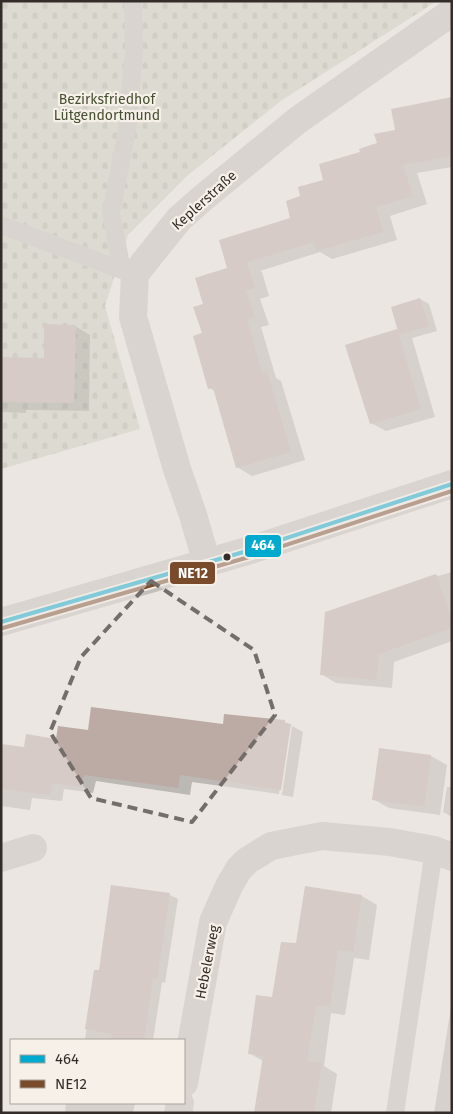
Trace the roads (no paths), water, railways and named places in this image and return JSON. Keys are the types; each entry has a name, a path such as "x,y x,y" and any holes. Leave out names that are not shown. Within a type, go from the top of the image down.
{"street":[{"name":"Keplerstraße","path":"207,562 177,469 133,317 135,274 179,219 204,197 298,120 452,12"},
{"path":"1,622 207,562 452,484"},
{"name":"Hebelerweg","path":"185,1077 213,922 229,886 239,869 247,861 271,846 322,836 390,842 443,854"},
{"path":"1,858 33,848"}],"lane":[{"path":"1,225 122,270 111,213 127,130 134,52 133,1"},
{"name":"Hebelerweg","path":"395,1113 443,854"}],"park label":[{"name":"Bezirksfriedhof Lütgendortmund","path":"107,108"}]}
